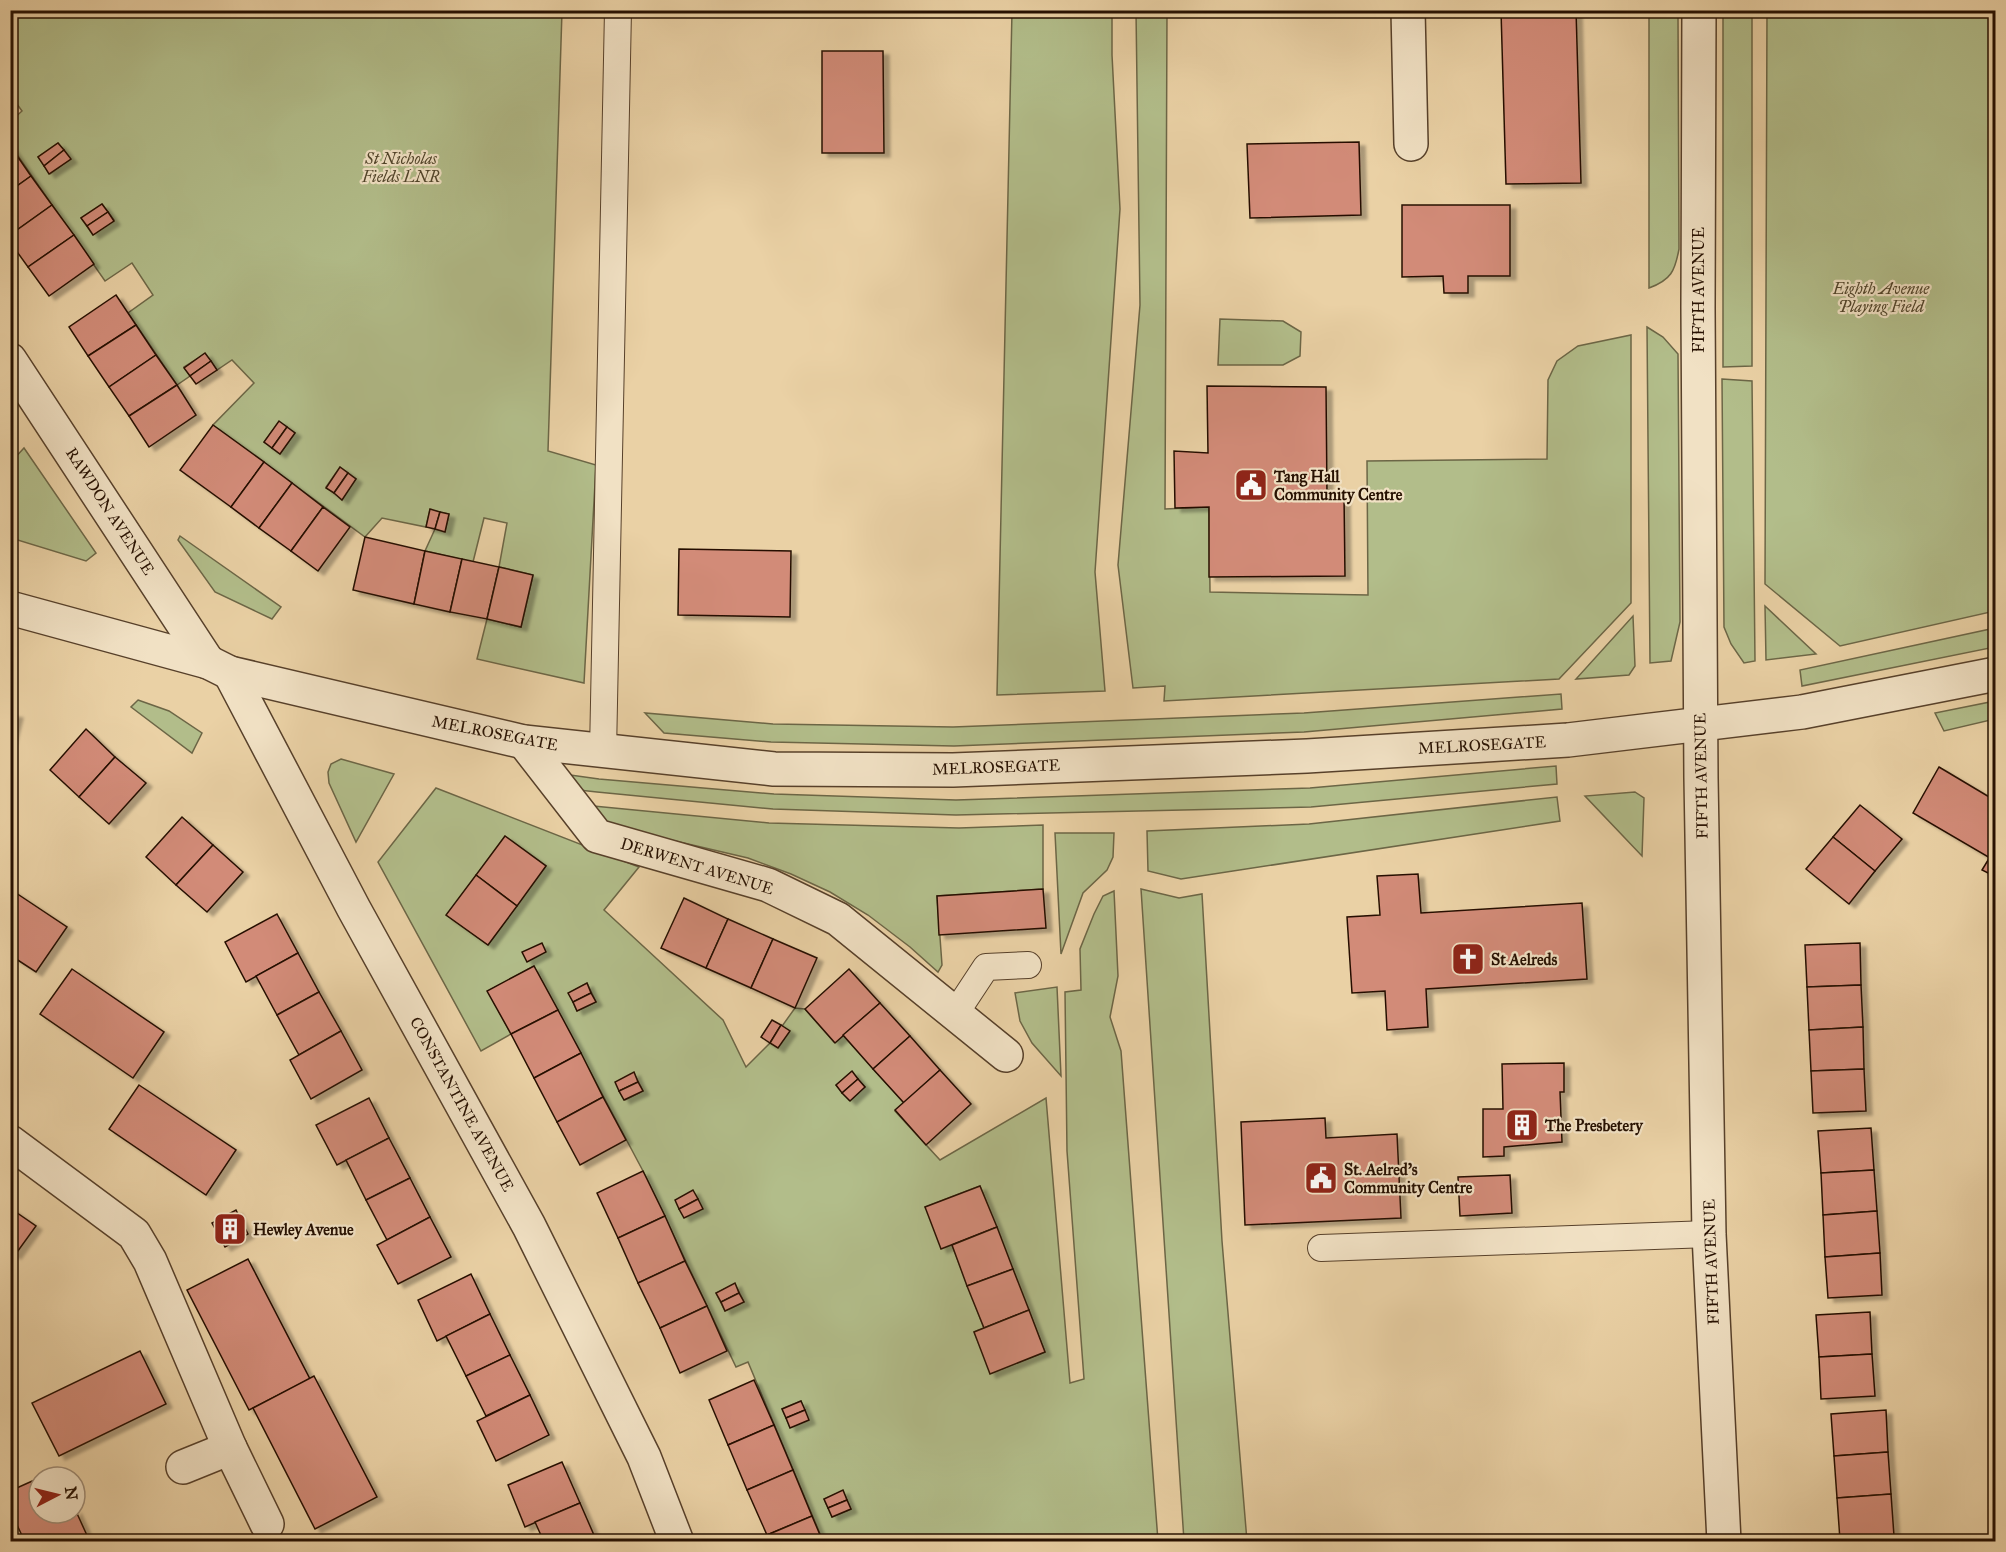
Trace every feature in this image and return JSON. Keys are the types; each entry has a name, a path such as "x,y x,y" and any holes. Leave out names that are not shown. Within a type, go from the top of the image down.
{"street":[{"path":"1408,10 1411,144"},
{"name":"FIFTH AVENUE","path":"1699,10 1701,725 1709,1234 1724,1542"},
{"name":"RAWDON AVENUE","path":"10,360 219,668"},
{"name":"MELROSEGATE","path":"10,608 219,668 524,742 774,769 953,770 1307,756 1568,740 1802,712 1995,674"},
{"name":"CONSTANTINE AVENUE","path":"219,668 529,1226 644,1457 677,1542"},
{"name":"DERWENT AVENUE","path":"524,742 597,836 768,885 838,919 1006,1055"},
{"path":"10,1142 134,1234 167,1296 230,1448 267,1524"},
{"path":"183,1467 230,1448"}],"lane":[{"path":"603,752 618,10"},
{"path":"955,1014 986,967 1028,965"},
{"path":"1321,1248 1709,1234"}],"green space":[{"name":"St Nicholas Fields LNR","path":"10,11 562,11 548,451 596,465 584,683 477,659 487,619 521,627 533,575 499,567 507,523 484,518 473,562 425,551 435,529 445,531 449,514 430,510 426,527 382,518 365,537 213,425 254,383 232,360 217,370 205,354 184,367 190,376 177,385 128,313 153,295 132,263 105,281 11,146 11,121 22,111 11,96","holes":["58,143 70,159 50,174 38,157","102,204 114,220 93,235 81,218","279,422 295,433 280,454 264,442","340,467 356,479 342,499 326,487"]},
{"path":"1012,11 1112,11 1120,209 1095,572 1105,691 997,695"},
{"path":"1136,11 1167,11 1165,509 1209,507 1210,592 1368,595 1367,461 1547,459 1548,380 1557,361 1578,346 1631,335 1631,603 1559,679 1164,701 1165,686 1133,688 1118,565 1140,305"},
{"path":"1649,11 1675,11 1678,16 1679,249 1671,274 1662,282 1649,288"},
{"path":"1723,11 1752,11 1752,366 1723,367"},
{"name":"Eighth Avenue Playing Field","path":"1767,11 1995,11 1995,611 1840,646 1765,584"},
{"path":"1220,319 1283,321 1301,332 1300,356 1283,365 1218,365"},
{"path":"1647,327 1663,337 1678,354 1680,622 1671,661 1650,663"},
{"path":"1722,379 1752,381 1755,661 1744,663 1731,644 1724,627"},
{"path":"24,448 96,553 86,561 11,538 11,462"},
{"path":"180,536 281,607 272,619 215,592 178,540"},
{"path":"1765,606 1816,654 1766,660"},
{"path":"1633,616 1635,666 1629,675 1576,679"},
{"path":"1995,628 1995,647 1802,686 1800,670"},
{"path":"1561,694 1562,709 1304,732 954,746 771,742 664,733 645,713 773,724 953,727 1304,713"},
{"path":"138,700 169,711 202,733 192,753 131,707"},
{"path":"1995,701 1995,719 1944,731 1935,713"},
{"path":"341,759 394,774 356,842 329,783 328,772 331,764"},
{"path":"1556,766 1557,784 1311,807 956,815 773,809 597,792 570,789 556,773 599,779 774,794 956,800 1310,788"},
{"path":"436,788 639,867 604,910 723,1020 746,1067 770,1043 795,1008 805,1009 834,1042 843,1035 904,1103 895,1111 940,1160 1046,1098 1070,1383 1084,1379 1067,1151 1065,992 1081,990 1080,949 1103,896 1114,891 1118,976 1110,1017 1121,1051 1158,1541 823,1541 748,1362 736,1367 643,1171 534,966 488,991 511,1034 481,1051 378,862","holes":["505,836 546,866 488,945 447,915","587,983 596,1002 577,1011 569,993","851,1072 865,1087 849,1100 836,1085","634,1073 643,1091 625,1100 619,1091","980,1186 1045,1352 991,1373 974,1332 984,1328 952,1245 925,1207","735,1284 744,1302 725,1311 716,1293","801,1401 808,1420 790,1427 782,1409","843,1491 851,1509 832,1517 824,1499"]},
{"path":"1635,792 1644,798 1642,856 1585,796"},
{"path":"1557,797 1560,821 1181,879 1148,871 1147,831 1309,824"},
{"path":"583,805 769,823 959,828 1043,825 1043,889 937,896 942,965 938,972 868,915 830,892 748,858 611,826"},
{"path":"1055,833 1114,833 1113,857 1107,870 1083,893 1061,954"},
{"path":"1141,889 1179,898 1202,894 1222,1241 1247,1541 1184,1541"},
{"path":"1057,987 1061,1076 1032,1043 1020,1021 1015,993"}],"building":[{"path":"1576,10 1581,183 1506,184 1501,11"},
{"path":"822,51 883,51 884,153 822,153"},
{"path":"1359,142 1361,215 1250,218 1247,144"},
{"path":"58,143 64,150 44,166 38,157"},
{"path":"10,147 31,176 10,191"},
{"path":"64,150 71,159 49,174 44,166"},
{"path":"31,176 52,205 10,235 10,191"},
{"path":"102,204 108,212 87,226 81,218"},
{"path":"52,205 74,235 28,267 10,242 10,235"},
{"path":"1402,205 1510,205 1510,276 1468,276 1468,293 1444,293 1443,276 1402,277"},
{"path":"108,212 114,221 93,235 87,226"},
{"path":"74,235 94,264 49,296 28,267"},
{"path":"116,295 136,325 88,356 69,327"},
{"path":"136,325 156,355 109,387 88,356"},
{"path":"205,353 211,361 190,376 184,368"},
{"path":"156,355 177,385 129,416 109,387"},
{"path":"211,361 217,370 196,384 190,376"},
{"path":"177,385 196,415 149,447 129,416"},
{"name":"Tang Hall Community Centre","path":"1207,386 1326,387 1327,495 1344,495 1345,576 1209,577 1209,507 1175,508 1174,451 1208,453"},
{"path":"279,421 287,427 272,448 264,442"},
{"path":"213,425 264,462 231,507 180,470"},
{"path":"287,427 295,433 280,454 272,448"},
{"path":"264,462 292,483 259,528 231,507"},
{"path":"340,467 348,473 334,493 326,488"},
{"path":"348,473 356,479 342,500 334,493"},
{"path":"292,483 323,507 291,551 259,528"},
{"path":"323,507 350,527 318,571 291,551"},
{"path":"430,509 440,512 435,529 426,527"},
{"path":"440,512 449,514 445,532 435,529"},
{"path":"365,537 425,551 414,604 353,590"},
{"path":"679,549 791,551 790,617 678,615"},
{"path":"425,551 462,559 450,612 414,604"},
{"path":"462,559 499,567 487,619 450,612"},
{"path":"499,567 533,575 521,627 487,619"},
{"path":"10,713 17,714 10,742"},
{"path":"86,729 115,757 79,797 50,770"},
{"path":"115,757 146,783 109,824 79,797"},
{"path":"1939,767 1996,801 1996,847 1990,858 1913,813"},
{"path":"1860,805 1902,839 1875,871 1833,837"},
{"path":"182,817 213,845 176,885 146,857"},
{"path":"505,836 546,866 517,906 476,875"},
{"path":"1833,837 1875,871 1849,904 1806,869"},
{"path":"213,845 243,872 207,912 176,885"},
{"path":"1996,847 1996,877 1982,870"},
{"name":"St Aelreds","path":"1418,874 1421,913 1582,903 1587,979 1426,989 1428,1027 1387,1030 1385,991 1352,993 1347,917 1380,915 1377,876"},
{"path":"476,875 517,906 488,945 446,915"},
{"path":"10,889 67,927 36,972 10,955"},
{"path":"1043,889 1046,928 939,935 937,896"},
{"path":"684,898 728,919 706,968 661,948"},
{"path":"277,914 298,953 246,982 225,942"},
{"path":"728,919 773,939 751,988 706,968"},
{"path":"773,939 817,958 795,1008 751,988"},
{"path":"542,943 546,952 527,962 522,952"},
{"path":"1860,943 1861,985 1807,987 1805,945"},
{"path":"298,953 319,992 277,1015 256,976"},
{"path":"534,966 558,1010 511,1034 487,991"},
{"path":"72,969 164,1032 133,1078 40,1014"},
{"path":"849,969 880,1003 835,1043 805,1009"},
{"path":"587,983 591,993 573,1002 568,993"},
{"path":"1861,985 1863,1027 1809,1030 1807,987"},
{"path":"319,992 341,1031 299,1055 277,1015"},
{"path":"591,993 596,1002 577,1011 573,1002"},
{"path":"880,1003 910,1036 873,1069 843,1035"},
{"path":"558,1010 581,1053 534,1078 511,1034"},
{"path":"772,1020 781,1025 770,1043 761,1037"},
{"path":"781,1025 790,1031 778,1048 770,1043"},
{"path":"1863,1027 1864,1069 1811,1071 1809,1030"},
{"path":"341,1031 362,1070 311,1099 290,1060"},
{"path":"910,1036 940,1070 904,1103 873,1069"},
{"path":"581,1053 603,1097 557,1122 534,1078"},
{"name":"The Presbetery","path":"1564,1063 1564,1092 1560,1092 1562,1142 1504,1147 1504,1156 1483,1157 1483,1109 1503,1109 1502,1064"},
{"path":"1864,1069 1866,1111 1813,1113 1811,1071"},
{"path":"940,1070 971,1104 926,1145 895,1110"},
{"path":"852,1071 858,1079 842,1093 836,1085"},
{"path":"634,1072 638,1082 619,1091 615,1082"},
{"path":"858,1079 865,1087 850,1101 842,1093"},
{"path":"638,1082 643,1091 624,1100 619,1091"},
{"path":"139,1085 236,1150 206,1195 109,1129"},
{"path":"603,1097 626,1140 580,1165 557,1122"},
{"path":"369,1098 389,1138 337,1165 316,1125"},
{"name":"St. Aelred’s Community Centre","path":"1325,1118 1326,1138 1397,1134 1401,1218 1245,1225 1241,1122"},
{"path":"1871,1128 1874,1170 1821,1173 1818,1131"},
{"path":"389,1138 410,1178 366,1200 346,1160"},
{"path":"1874,1170 1877,1211 1823,1215 1821,1173"},
{"path":"643,1171 665,1216 618,1238 597,1193"},
{"path":"1510,1175 1512,1213 1460,1216 1458,1177"},
{"path":"410,1178 430,1217 387,1240 366,1200"},
{"path":"980,1186 997,1227 941,1249 925,1207"},
{"path":"693,1190 698,1199 679,1209 675,1200"},
{"path":"698,1199 703,1209 684,1218 679,1209"},
{"path":"10,1208 36,1226 15,1255 10,1252"},
{"name":"Hewley Avenue","path":"236,1210 248,1234 225,1247 212,1223"},
{"path":"1877,1211 1880,1253 1825,1257 1823,1215"},
{"path":"665,1216 685,1261 638,1283 618,1238"},
{"path":"430,1217 451,1257 398,1284 377,1245"},
{"path":"997,1227 1013,1269 967,1286 952,1245"},
{"path":"1880,1253 1882,1295 1828,1298 1825,1257"},
{"path":"248,1259 310,1379 249,1410 187,1290"},
{"path":"685,1261 707,1306 660,1328 638,1283"},
{"path":"1013,1269 1029,1310 984,1328 967,1286"},
{"path":"471,1274 490,1314 437,1341 418,1300"},
{"path":"735,1283 739,1293 721,1302 716,1293"},
{"path":"739,1293 744,1302 725,1311 721,1302"},
{"path":"707,1306 727,1351 680,1373 660,1328"},
{"path":"1029,1310 1045,1352 990,1374 974,1332"},
{"path":"1870,1312 1872,1354 1819,1357 1816,1315"},
{"path":"490,1314 510,1355 466,1376 446,1336"},
{"path":"140,1351 166,1404 59,1456 32,1403"},
{"path":"1872,1354 1875,1396 1821,1399 1819,1357"},
{"path":"510,1355 530,1395 486,1416 466,1376"},
{"path":"314,1376 377,1497 315,1529 253,1408"},
{"path":"754,1380 774,1425 728,1445 709,1400"},
{"path":"530,1395 549,1435 496,1461 477,1421"},
{"path":"801,1401 805,1410 786,1418 782,1409"},
{"path":"805,1410 809,1420 790,1428 786,1418"},
{"path":"1886,1410 1888,1452 1834,1456 1831,1414"},
{"path":"774,1425 793,1470 747,1490 728,1445"},
{"path":"1888,1452 1891,1494 1837,1498 1834,1456"},
{"path":"562,1462 580,1503 525,1527 508,1485"},
{"path":"793,1470 812,1516 767,1535 747,1490"},
{"path":"27,1483 27,1525 82,1525 90,1542 25,1542 10,1510 10,1491"},
{"path":"843,1490 847,1500 828,1508 824,1499"},
{"path":"1891,1494 1894,1536 1840,1540 1837,1498"},
{"path":"847,1500 851,1509 832,1517 828,1508"},
{"path":"580,1503 597,1542 544,1542 535,1522"},
{"path":"812,1516 823,1542 769,1542 767,1535"},
{"path":"1894,1536 1894,1542 1840,1542 1840,1540"}],"place":[{"name":"Tang Hall Community Centre","path":"1251,485"},
{"name":"St Aelreds","path":"1468,959"},
{"name":"The Presbetery","path":"1522,1125"},
{"name":"St. Aelred’s Community Centre","path":"1321,1178"},
{"name":"Hewley Avenue","path":"230,1229"}]}
